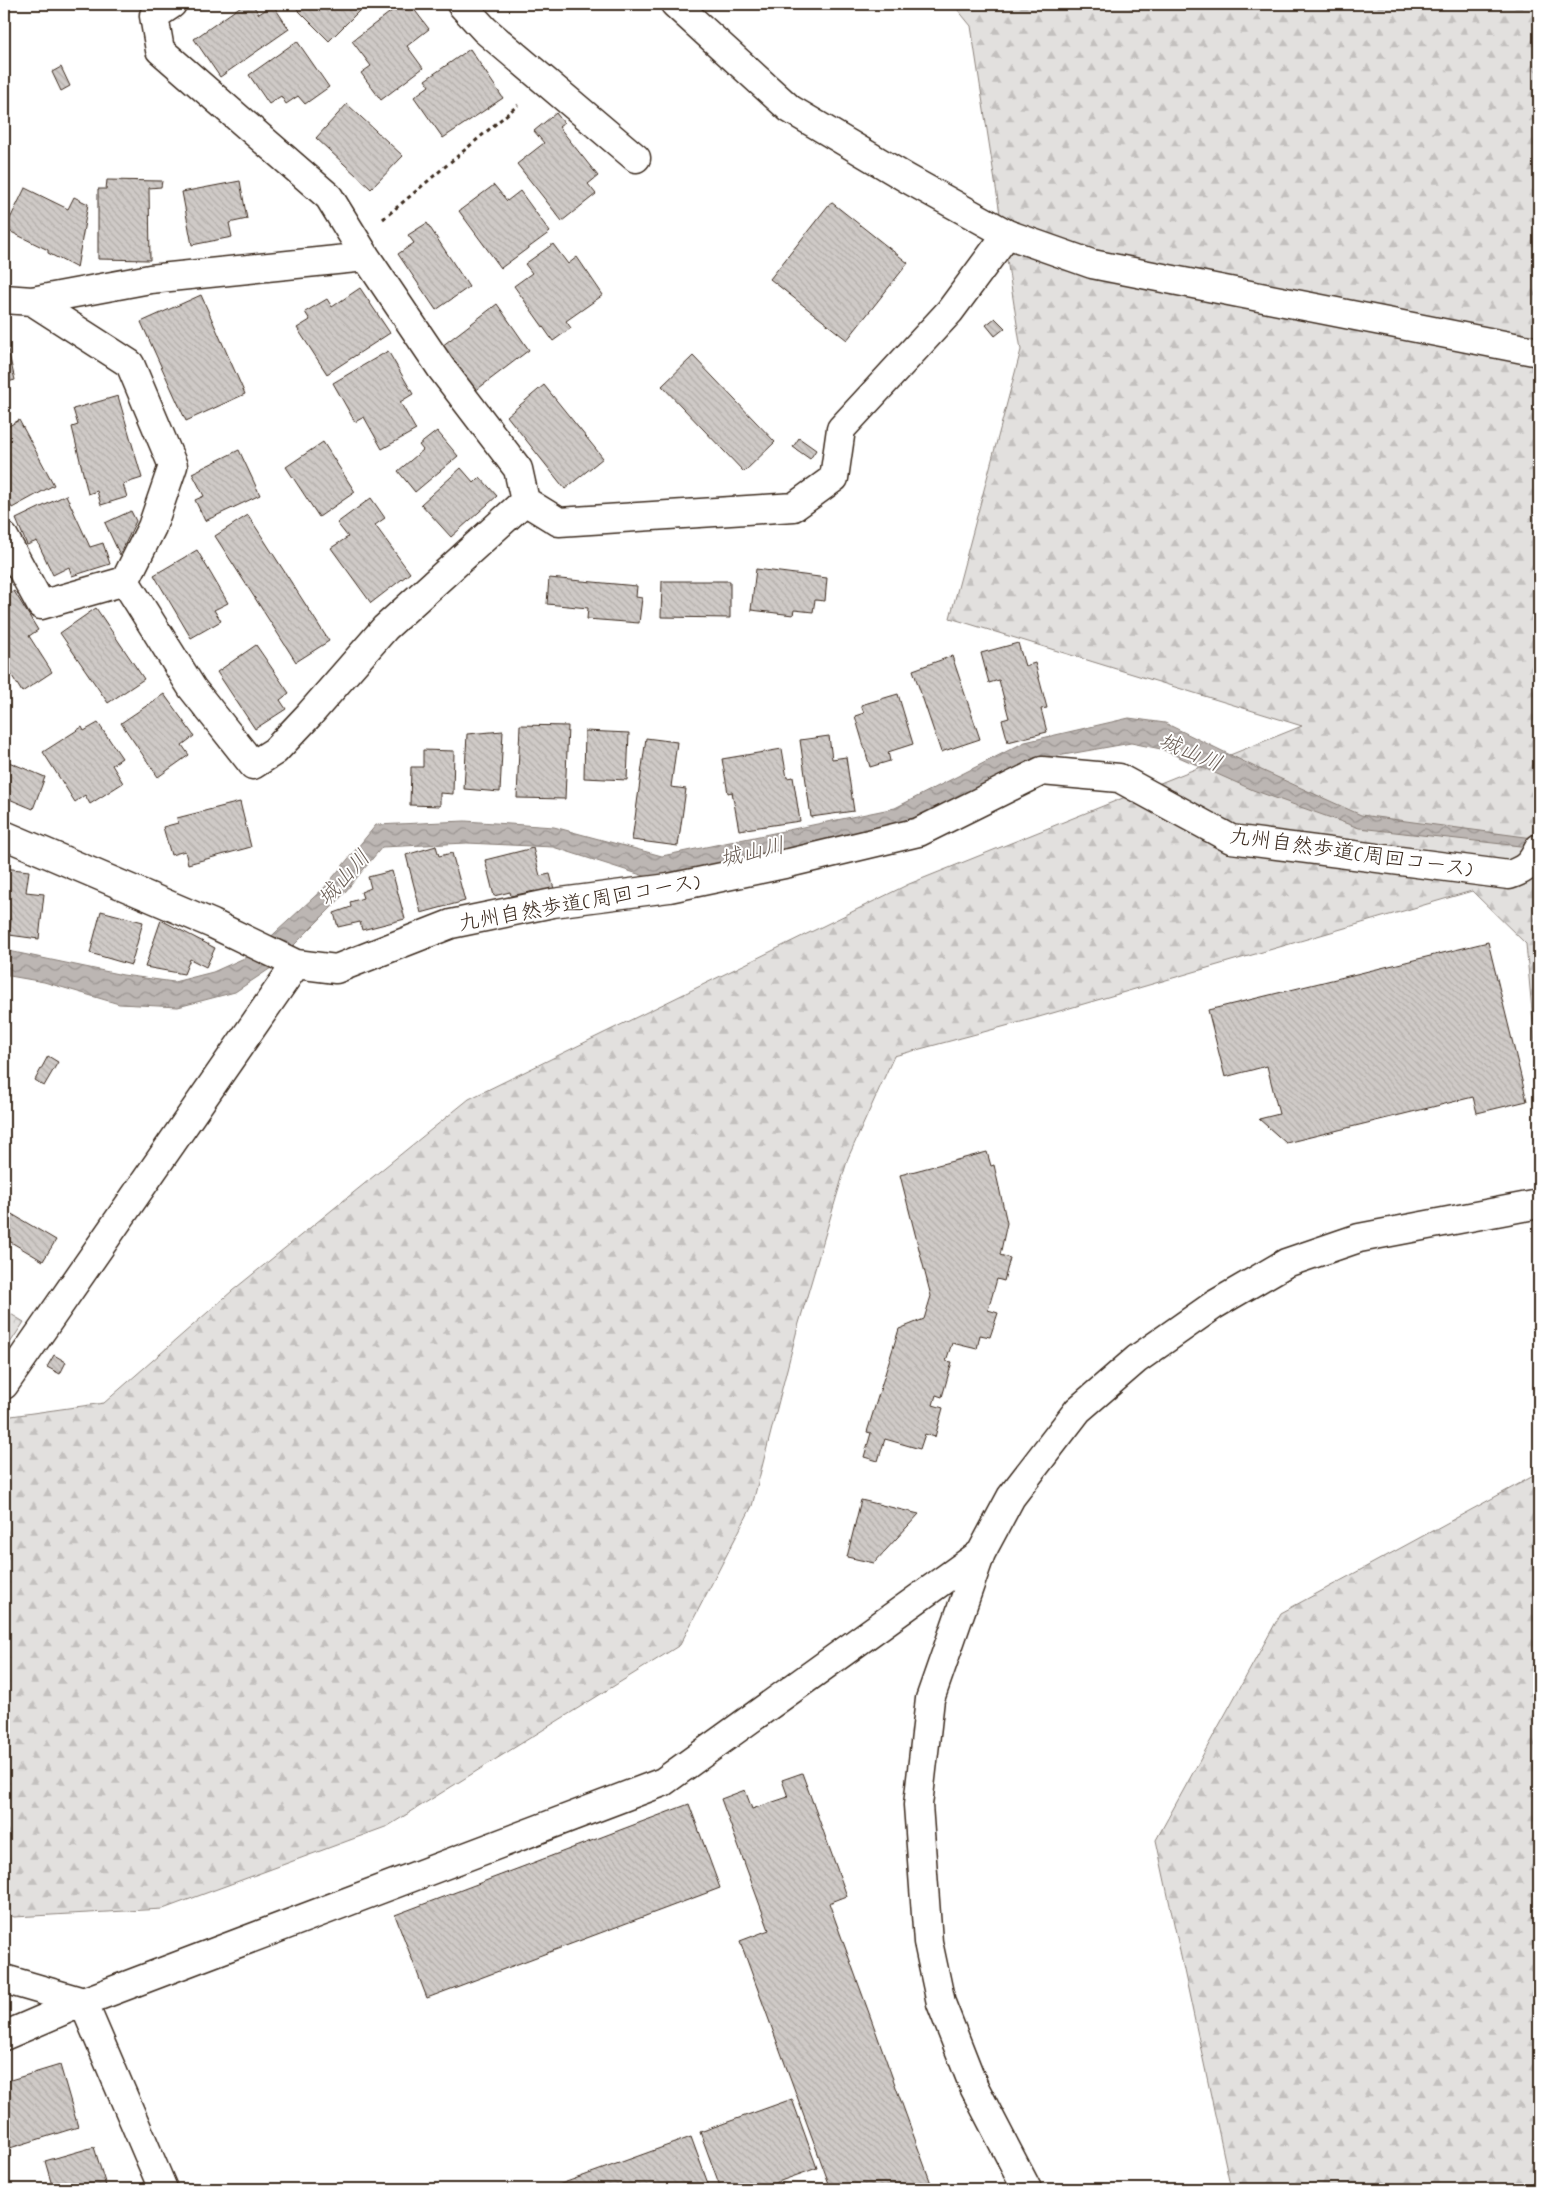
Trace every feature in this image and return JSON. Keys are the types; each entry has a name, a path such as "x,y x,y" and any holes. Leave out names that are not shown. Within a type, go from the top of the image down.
{"street":[{"path":"172,4 154,16 160,50 329,197 361,249 441,368 518,469 525,501 559,522 794,507 834,478 841,429 950,312 1007,234"},
{"path":"461,4 485,30 636,158"},
{"path":"675,4 790,109 908,179 1007,234 1092,264 1539,352"},
{"path":"4,299 32,301 150,279 361,249"},
{"path":"4,538 41,605 125,581 152,527 173,466 130,364 32,301"},
{"path":"125,581 192,688 253,765 275,751 385,628 525,501"},
{"name":"九州自然歩道(周回コース)","path":"4,835 213,924 294,963 336,968 451,924 553,902 669,888 789,863 919,832 1042,771 1119,778 1230,839 1509,875 1531,864 1539,848"},
{"path":"4,1385 294,963"},
{"path":"1027,2189 974,2087 941,2003 928,1942 918,1805 930,1698 981,1553 1011,1497 1078,1410 1137,1359 1214,1304 1286,1264 1359,1238 1539,1204"},
{"path":"4,2036 83,2002 663,1782 981,1553"},
{"path":"4,1979 83,2002"},
{"path":"83,2002 164,2189"}],"path":[{"path":"361,249 546,81"}],"green space":[{"path":"953,4 1539,4 1539,1089 1526,944 1472,891 1032,1019 894,1056 848,1158 797,1330 752,1506 680,1645 388,1826 163,1909 14,1917 4,1912 4,1417 104,1403 232,1291 469,1099 909,884 1302,726 950,618 1021,350 971,26"},
{"path":"4,1310 24,1322 4,1352"},
{"path":"1539,1473 1539,2189 1231,2189 1156,1840 1281,1613"}],"water":[{"name":"城山川","path":"1129,718 1165,723 1259,769 1361,815 1533,838 1529,847 1359,828 1253,790 1161,749 1131,743 1041,759 906,827 660,881 553,847 467,843 382,847 336,903 271,968 235,992 178,1007 119,1004 44,982 4,975 4,950 123,975 174,982 213,972 251,955 325,887 376,825 465,821 554,827 662,856 895,808 1025,742"}],"building":[{"path":"244,4 252,4 259,14 273,5 289,29 220,77 194,39"},
{"path":"292,4 366,4 329,41"},
{"path":"401,4 410,4 429,29 407,46 423,68 381,100 361,73 371,66 352,41"},
{"path":"297,41 329,87 305,104 298,96 286,104 281,96 269,104 249,75"},
{"path":"470,49 503,98 443,138 414,97 429,86 425,80"},
{"path":"61,67 70,86 61,91 52,72"},
{"path":"347,104 403,156 371,189 316,138"},
{"path":"556,113 564,123 559,127 598,176 588,184 596,194 562,221 517,164 544,143 534,131"},
{"path":"107,180 162,181 161,187 149,188 150,260 98,259 98,189 106,189"},
{"path":"240,181 247,219 229,223 232,237 192,245 182,192"},
{"path":"494,185 507,201 520,191 550,232 501,268 459,211"},
{"path":"25,188 68,209 74,197 88,204 77,268 48,253 48,250 5,229"},
{"path":"831,202 908,263 847,340 770,279"},
{"path":"427,223 469,287 436,310 398,254 414,243 408,235"},
{"path":"553,244 568,264 577,257 603,295 566,321 571,328 553,341 514,286 532,273 525,264"},
{"path":"360,288 390,333 327,374 297,328 310,320 305,312 327,299 332,307"},
{"path":"201,295 245,394 186,421 141,322"},
{"path":"497,304 529,350 475,391 442,346"},
{"path":"995,318 1005,328 995,336 986,325"},
{"path":"4,333 15,380 4,383"},
{"path":"388,351 413,394 400,402 416,430 382,449 364,417 355,422 333,383"},
{"path":"693,356 775,442 744,472 662,386"},
{"path":"544,385 603,458 565,489 507,416"},
{"path":"118,396 142,478 123,484 127,497 101,505 97,491 88,494 72,427 78,425 73,409"},
{"path":"19,420 54,485 12,508 4,494 4,429"},
{"path":"437,431 458,456 415,492 398,471 423,450 419,445"},
{"path":"799,438 816,450 810,459 793,447"},
{"path":"323,442 355,492 319,517 286,467"},
{"path":"239,450 260,495 205,521 195,500 204,496 192,473"},
{"path":"461,468 474,483 480,477 497,496 451,537 421,504"},
{"path":"66,495 90,547 103,543 110,564 72,576 69,567 53,575 37,541 27,545 16,519"},
{"path":"371,498 385,518 375,525 410,573 371,603 331,548 348,537 337,523"},
{"path":"131,511 136,521 120,555 105,523"},
{"path":"248,515 329,641 296,662 215,536"},
{"path":"197,550 228,603 214,610 221,621 191,638 154,575"},
{"path":"756,569 827,578 825,601 815,600 813,612 794,610 793,615 751,610"},
{"path":"549,578 637,586 636,597 642,598 639,623 587,619 588,608 547,604"},
{"path":"662,581 730,581 730,618 661,617"},
{"path":"14,591 38,630 29,636 52,672 22,692 9,671 4,675 4,598"},
{"path":"96,608 144,679 108,703 60,633"},
{"path":"1018,643 1025,666 1035,663 1047,708 1041,709 1047,732 1008,742 1002,720 1009,718 999,680 989,683 981,653"},
{"path":"256,645 289,693 280,700 286,709 255,729 217,672"},
{"path":"952,656 980,739 941,752 913,670"},
{"path":"164,694 194,736 182,745 189,755 158,777 121,723"},
{"path":"898,694 913,744 888,752 890,761 870,767 855,716 864,713 861,705"},
{"path":"98,723 122,758 112,765 123,783 90,804 85,795 75,802 43,752 82,727 84,731"},
{"path":"520,725 568,726 565,799 517,798"},
{"path":"503,731 500,792 464,789 467,734"},
{"path":"585,731 629,733 627,780 584,778"},
{"path":"829,736 832,759 846,757 854,811 811,817 800,740"},
{"path":"646,738 677,742 671,787 686,789 678,846 632,840"},
{"path":"782,749 787,778 793,777 800,821 739,830 732,792 728,793 722,759"},
{"path":"423,750 454,751 453,794 440,793 440,806 410,805 411,767 423,767"},
{"path":"4,760 45,777 33,809 9,799 4,808"},
{"path":"240,802 251,847 188,864 185,851 171,855 163,827 178,823 177,818"},
{"path":"436,846 439,856 452,853 465,901 421,913 406,855"},
{"path":"533,848 540,876 550,874 554,889 511,896 510,892 494,896 485,860"},
{"path":"4,868 29,871 26,892 44,894 39,939 9,935 11,920 4,919"},
{"path":"392,871 405,919 362,930 360,922 338,927 334,913 351,907 350,902 363,898 361,892 371,888 368,877"},
{"path":"101,911 143,922 131,965 90,953"},
{"path":"161,920 215,948 206,967 190,959 184,974 145,967"},
{"path":"1488,942 1527,1101 1477,1113 1473,1097 1286,1143 1259,1119 1279,1114 1267,1066 1225,1077 1208,1010"},
{"path":"48,1056 58,1062 44,1086 35,1080"},
{"path":"987,1152 991,1166 994,1165 1007,1223 1000,1255 1010,1258 1004,1281 997,1279 988,1310 998,1313 990,1337 980,1335 977,1349 952,1343 946,1361 952,1362 942,1397 936,1395 933,1405 943,1408 935,1437 925,1434 920,1449 885,1439 878,1461 864,1457 871,1433 867,1432 899,1329 924,1319 931,1296 900,1175"},
{"path":"10,1213 56,1240 43,1261 4,1238 4,1223"},
{"path":"54,1355 66,1362 60,1374 47,1367"},
{"path":"861,1500 919,1514 874,1563 847,1557"},
{"path":"802,1773 847,1896 829,1903 933,2189 831,2189 740,1941 769,1930 721,1799 745,1790 752,1809 788,1797 782,1780"},
{"path":"689,1804 720,1888 427,1998 395,1915"},
{"path":"60,2065 78,2127 10,2148 4,2126 4,2082"},
{"path":"792,2099 817,2168 758,2189 721,2189 700,2132"},
{"path":"691,2137 710,2189 547,2189"},
{"path":"94,2147 107,2189 53,2189 45,2161"}]}
